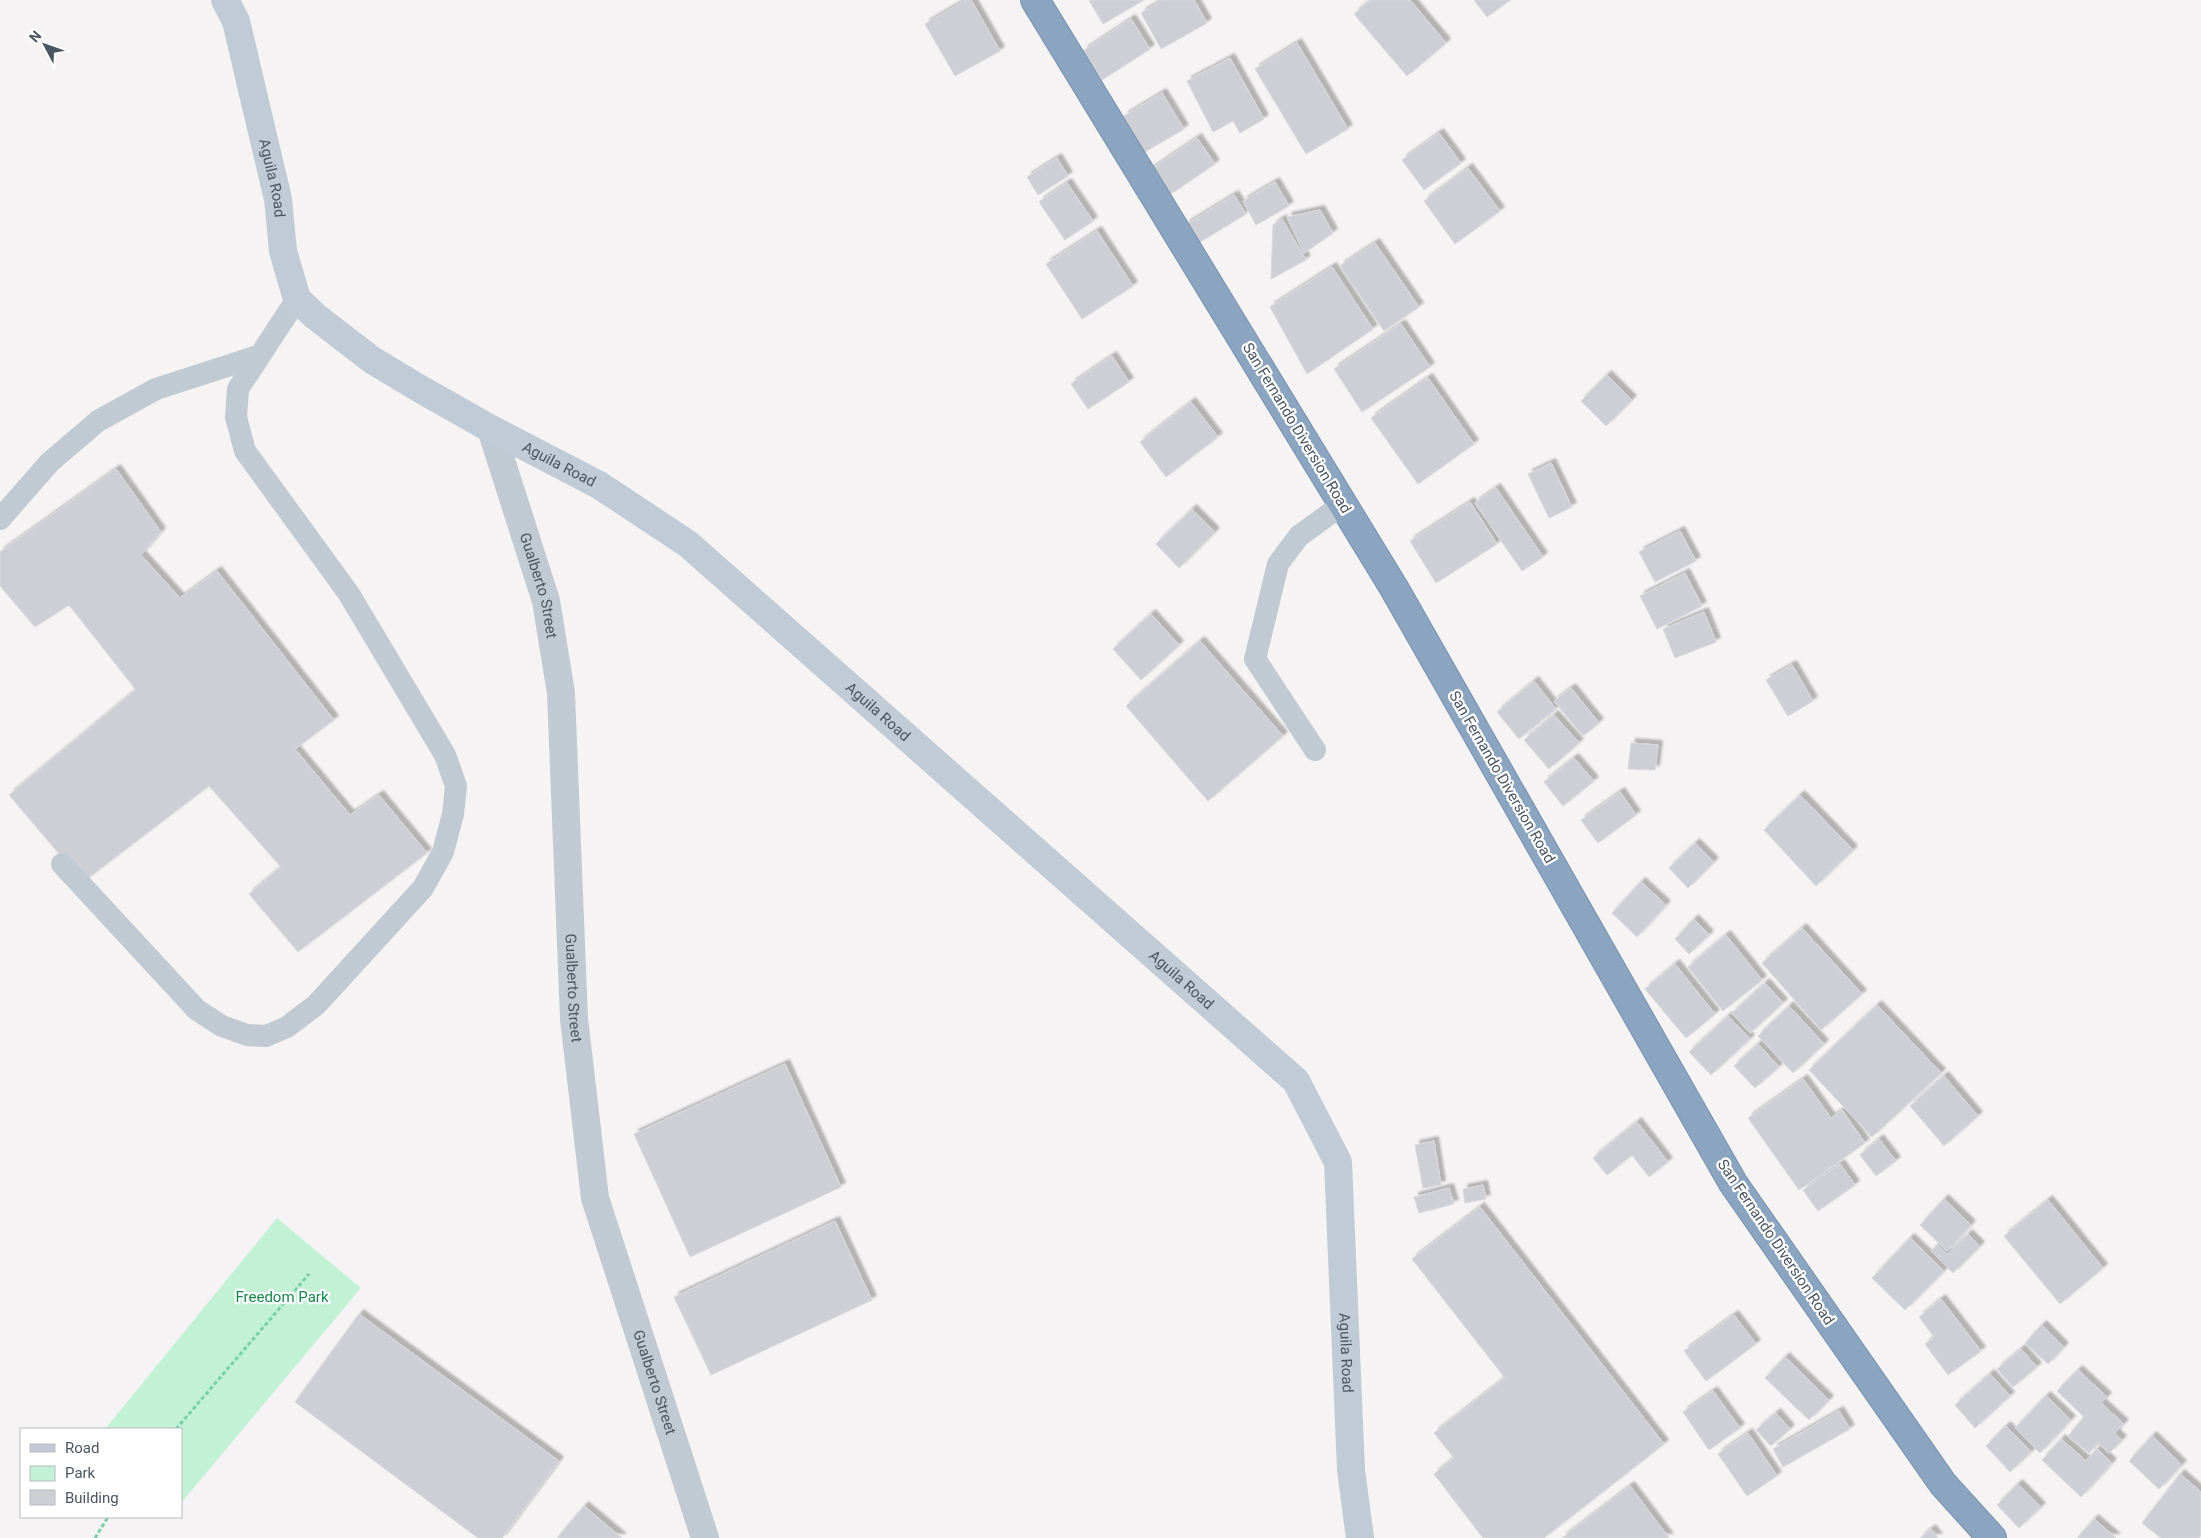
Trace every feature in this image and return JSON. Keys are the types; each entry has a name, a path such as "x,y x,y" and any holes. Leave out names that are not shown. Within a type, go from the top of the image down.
{"highway":[{"name":"San Fernando Diversion Road","path":"1035,0 1428,646 1733,1183 1943,1484 1992,1538"}],"street":[{"name":"Aguila Road","path":"225,0 236,21 278,199 283,251 296,299 372,360 491,429 599,485 688,544 1296,1081 1338,1162 1352,1470 1360,1538"},
{"name":"Gualberto Street","path":"491,429 546,600 561,693 574,1019 595,1198 705,1538"}],"lane":[{"path":"62,864 197,1010 222,1026 247,1035 266,1036 287,1027 316,1005 423,888 443,852 453,814 456,786 445,755 349,594 245,450 236,417 238,389 296,299"},
{"path":"0,519 50,462 98,421 156,389 258,356"},
{"path":"1314,750 1255,659 1278,564 1300,536 1343,504"}],"path":[{"path":"177,1428 309,1274"},
{"path":"95,1538 107,1518"}],"green space":[{"name":"Freedom Park","path":"277,1218 361,1288 182,1502 182,1428 106,1428"}],"building":[{"path":"966,0 971,0 1000,51 955,76 925,24"},
{"path":"1089,0 1144,0 1103,24"},
{"path":"1163,0 1194,0 1207,23 1161,49 1141,13"},
{"path":"1371,0 1410,0 1446,43 1407,76 1354,14"},
{"path":"1474,0 1510,0 1487,17"},
{"path":"1131,19 1150,49 1102,80 1083,51"},
{"path":"1297,43 1348,129 1306,154 1255,69"},
{"path":"1230,58 1264,119 1240,133 1233,121 1213,132 1187,81"},
{"path":"1162,93 1184,129 1145,152 1124,116"},
{"path":"1439,133 1461,163 1424,190 1402,160"},
{"path":"1197,138 1215,164 1162,200 1144,174"},
{"path":"1057,158 1068,176 1038,195 1027,177"},
{"path":"1468,168 1500,211 1455,244 1424,201"},
{"path":"1275,182 1289,206 1256,225 1243,201"},
{"path":"1067,183 1093,221 1065,240 1039,202"},
{"path":"1234,195 1246,214 1197,244 1185,225"},
{"path":"1320,210 1333,233 1304,253 1287,217"},
{"path":"1282,219 1306,260 1271,279 1273,225"},
{"path":"1097,231 1133,286 1082,319 1046,264"},
{"path":"1375,243 1419,307 1384,331 1340,266"},
{"path":"1332,267 1373,329 1307,374 1270,307"},
{"path":"1401,324 1430,367 1362,412 1334,369"},
{"path":"1112,356 1129,382 1088,409 1071,384"},
{"path":"1607,375 1632,400 1606,426 1581,401"},
{"path":"1428,378 1474,444 1418,484 1371,418"},
{"path":"1191,402 1218,437 1166,477 1140,442"},
{"path":"1551,463 1572,507 1549,518 1528,474"},
{"path":"116,469 161,532 141,555 180,598 217,571 334,720 295,749 350,815 379,795 427,853 298,952 249,894 281,867 209,786 83,882 9,795 136,690 69,605 35,627 0,586 0,552"},
{"path":"1496,488 1543,557 1522,571 1475,503"},
{"path":"1470,502 1497,544 1436,583 1410,541"},
{"path":"1192,509 1215,532 1179,568 1156,544"},
{"path":"1680,531 1696,561 1655,582 1639,552"},
{"path":"1685,573 1702,606 1657,629 1640,596"},
{"path":"1704,612 1716,642 1675,658 1663,629"},
{"path":"1151,614 1179,645 1141,680 1113,649"},
{"path":"1200,641 1283,736 1208,801 1126,706"},
{"path":"1792,665 1813,701 1788,716 1766,680"},
{"path":"1534,681 1556,709 1519,739 1497,712"},
{"path":"1571,688 1599,723 1583,736 1554,701"},
{"path":"1554,715 1579,743 1549,769 1524,740"},
{"path":"1631,743 1658,745 1655,770 1628,769"},
{"path":"1574,758 1594,781 1563,806 1544,782"},
{"path":"1620,792 1636,815 1598,843 1581,820"},
{"path":"1800,795 1853,850 1816,886 1764,830"},
{"path":"1695,843 1714,862 1688,888 1669,868"},
{"path":"1641,882 1666,905 1637,937 1612,913"},
{"path":"1694,919 1709,935 1689,954 1675,939"},
{"path":"1802,928 1862,994 1821,1030 1762,963"},
{"path":"1726,935 1762,980 1723,1011 1688,967"},
{"path":"1675,964 1715,1014 1686,1038 1645,989"},
{"path":"1765,983 1783,1003 1750,1033 1732,1013"},
{"path":"1877,1005 1941,1073 1872,1137 1809,1070"},
{"path":"1789,1006 1824,1044 1793,1073 1758,1036"},
{"path":"1728,1016 1750,1039 1711,1075 1689,1052"},
{"path":"1758,1044 1779,1067 1755,1088 1734,1066"},
{"path":"785,1064 841,1187 690,1257 634,1134"},
{"path":"1944,1076 1978,1116 1944,1146 1910,1106"},
{"path":"1803,1079 1831,1118 1842,1110 1865,1143 1799,1190 1748,1118"},
{"path":"1637,1122 1668,1162 1649,1177 1632,1155 1607,1175 1593,1158"},
{"path":"1879,1139 1896,1161 1876,1176 1860,1155"},
{"path":"1434,1141 1441,1185 1423,1188 1415,1145"},
{"path":"1840,1164 1855,1185 1818,1211 1803,1190"},
{"path":"1483,1185 1486,1199 1465,1203 1463,1189"},
{"path":"1449,1188 1454,1204 1419,1213 1414,1197"},
{"path":"1944,1199 1971,1225 1947,1251 1920,1225"},
{"path":"2048,1200 2103,1268 2060,1304 2004,1236"},
{"path":"1480,1207 1664,1444 1544,1538 1483,1538 1434,1474 1454,1458 1434,1433 1505,1378 1412,1259"},
{"path":"835,1221 872,1300 711,1375 674,1297"},
{"path":"1968,1234 1980,1246 1953,1273 1931,1251 1937,1245 1947,1254"},
{"path":"1910,1238 1944,1271 1905,1310 1872,1278"},
{"path":"1941,1299 1981,1351 1948,1375 1925,1344 1934,1337 1919,1317"},
{"path":"359,1314 559,1461 502,1538 478,1538 295,1402"},
{"path":"1734,1315 1756,1344 1706,1381 1684,1351"},
{"path":"2042,1325 2064,1347 2048,1364 2025,1343"},
{"path":"2021,1349 2037,1367 2013,1387 1997,1369"},
{"path":"1785,1357 1829,1400 1809,1420 1765,1378"},
{"path":"2078,1370 2107,1397 2101,1403 2124,1424 2115,1433 2122,1440 2109,1453 2098,1443 2089,1453 2068,1436 2084,1417 2057,1391"},
{"path":"1990,1374 2010,1396 1975,1428 1955,1405"},
{"path":"1713,1391 1740,1428 1709,1450 1683,1412"},
{"path":"2046,1396 2071,1420 2040,1453 2015,1428"},
{"path":"1839,1411 1850,1429 1783,1467 1773,1449"},
{"path":"1776,1413 1790,1429 1771,1446 1756,1430"},
{"path":"2006,1426 2031,1452 2010,1472 1986,1446"},
{"path":"1748,1433 1777,1476 1747,1496 1718,1454"},
{"path":"2152,1436 2182,1465 2159,1489 2129,1461"},
{"path":"2061,1439 2086,1461 2097,1449 2112,1463 2081,1497 2042,1460"},
{"path":"2180,1474 2201,1492 2201,1535 2199,1538 2161,1538 2142,1523"},
{"path":"2018,1484 2041,1507 2019,1528 1997,1505"},
{"path":"1630,1486 1669,1538 1562,1538"},
{"path":"584,1506 622,1538 557,1538"},
{"path":"2094,1519 2116,1538 2077,1538"},
{"path":"1931,1529 1938,1538 1920,1538"}]}
